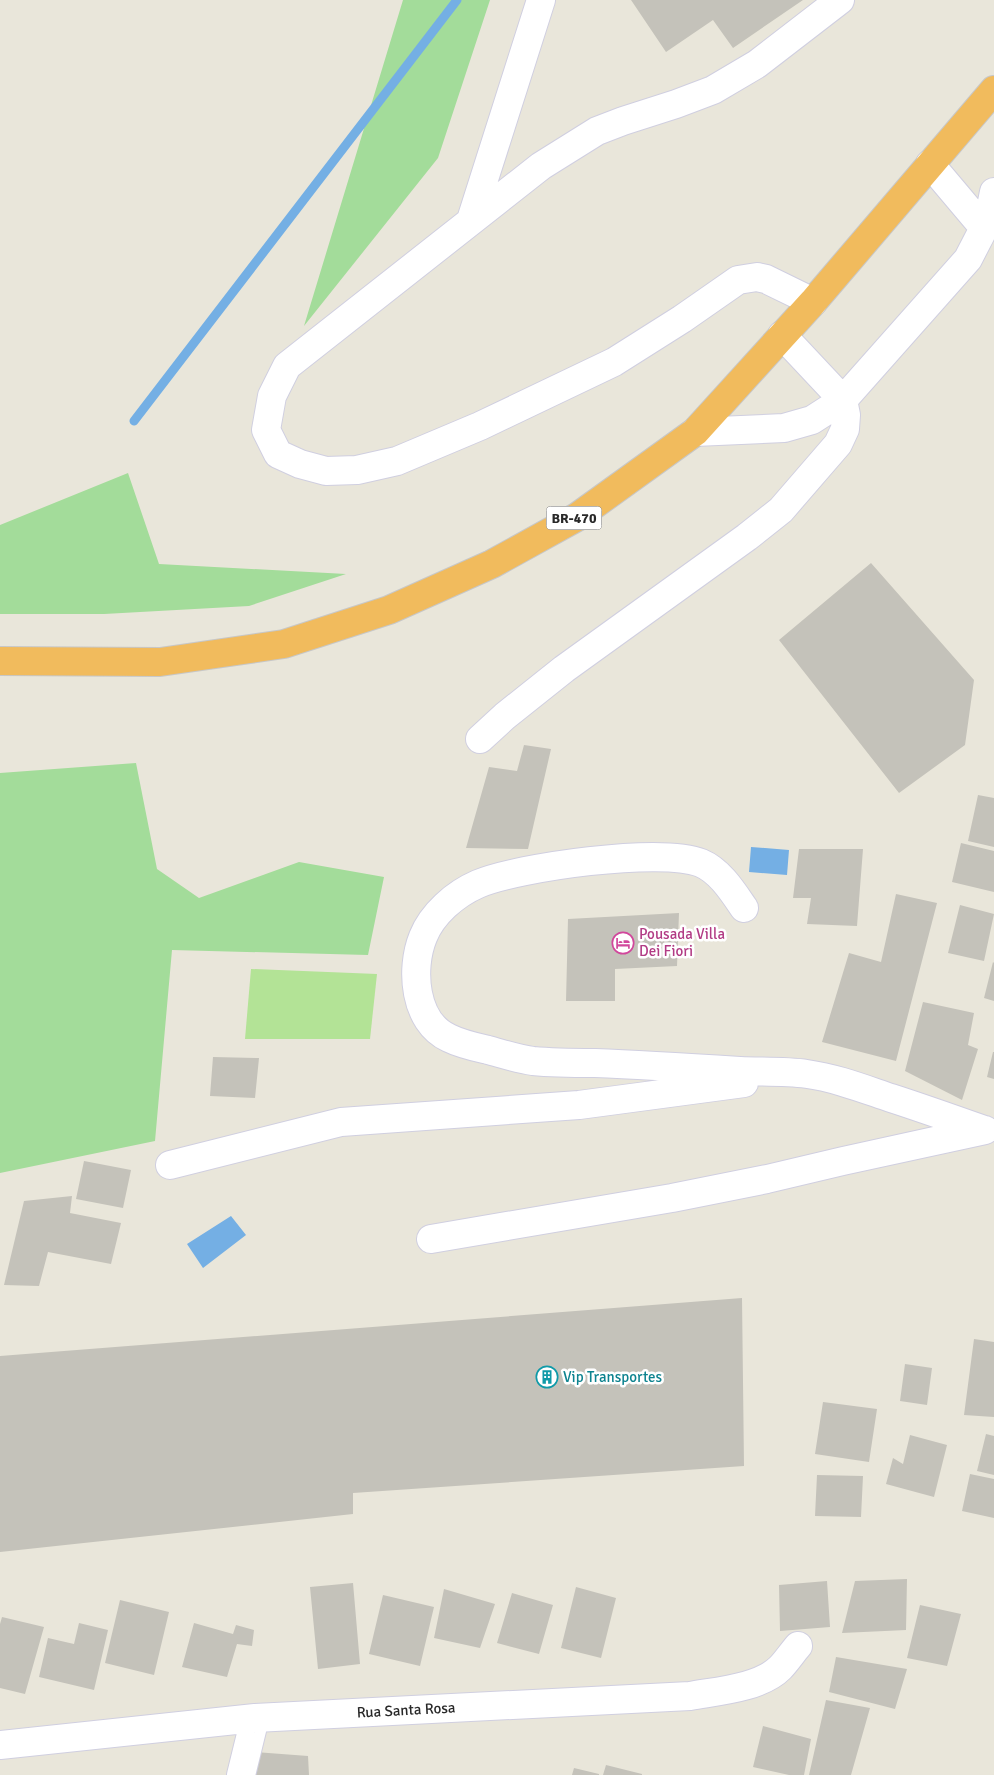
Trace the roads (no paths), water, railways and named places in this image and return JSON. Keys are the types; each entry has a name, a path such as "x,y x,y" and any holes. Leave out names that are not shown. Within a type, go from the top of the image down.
{"highway":[{"name":"BR-470","path":"0,661 160,662 284,644 389,610 492,564 577,517 695,432 813,302 994,90"}],"street":[{"path":"471,220 541,0"},
{"path":"813,302 766,279 757,277 738,280 614,362 480,426 397,461 356,470 326,470 300,464 278,454 266,430 272,396 287,366 541,166 597,132 713,90 757,64 840,0"},
{"path":"930,164 984,228"},
{"path":"695,432 784,428 812,420 843,400 968,259 984,228 994,192"},
{"path":"480,739 505,716 564,669 747,537 781,510 838,444 845,429 846,415 843,400 782,335"},
{"path":"744,908 716,872 702,863 680,858 657,857 575,863 498,877 476,885 456,896 430,923 423,937 417,963 416,975 422,1007 428,1020 448,1038 474,1047 531,1061 808,1074 859,1087 989,1131"},
{"path":"170,1165 341,1122 579,1105 808,1074"},
{"path":"431,1239 672,1198 989,1131"},
{"name":"Rua Santa Rosa","path":"0,1745 255,1718 690,1696 737,1688 761,1680 779,1669 798,1646"},
{"path":"241,1775 255,1718"}],"water":[{"path":"751,847 789,850 787,875 749,872"},
{"path":"231,1216 246,1235 203,1268 187,1244"}],"waterway":[{"path":"134,421 457,0"}],"place":[{"name":"Pousada Villa Dei Fiori","path":"623,943"},
{"name":"Vip Transportes","path":"547,1377"}]}
